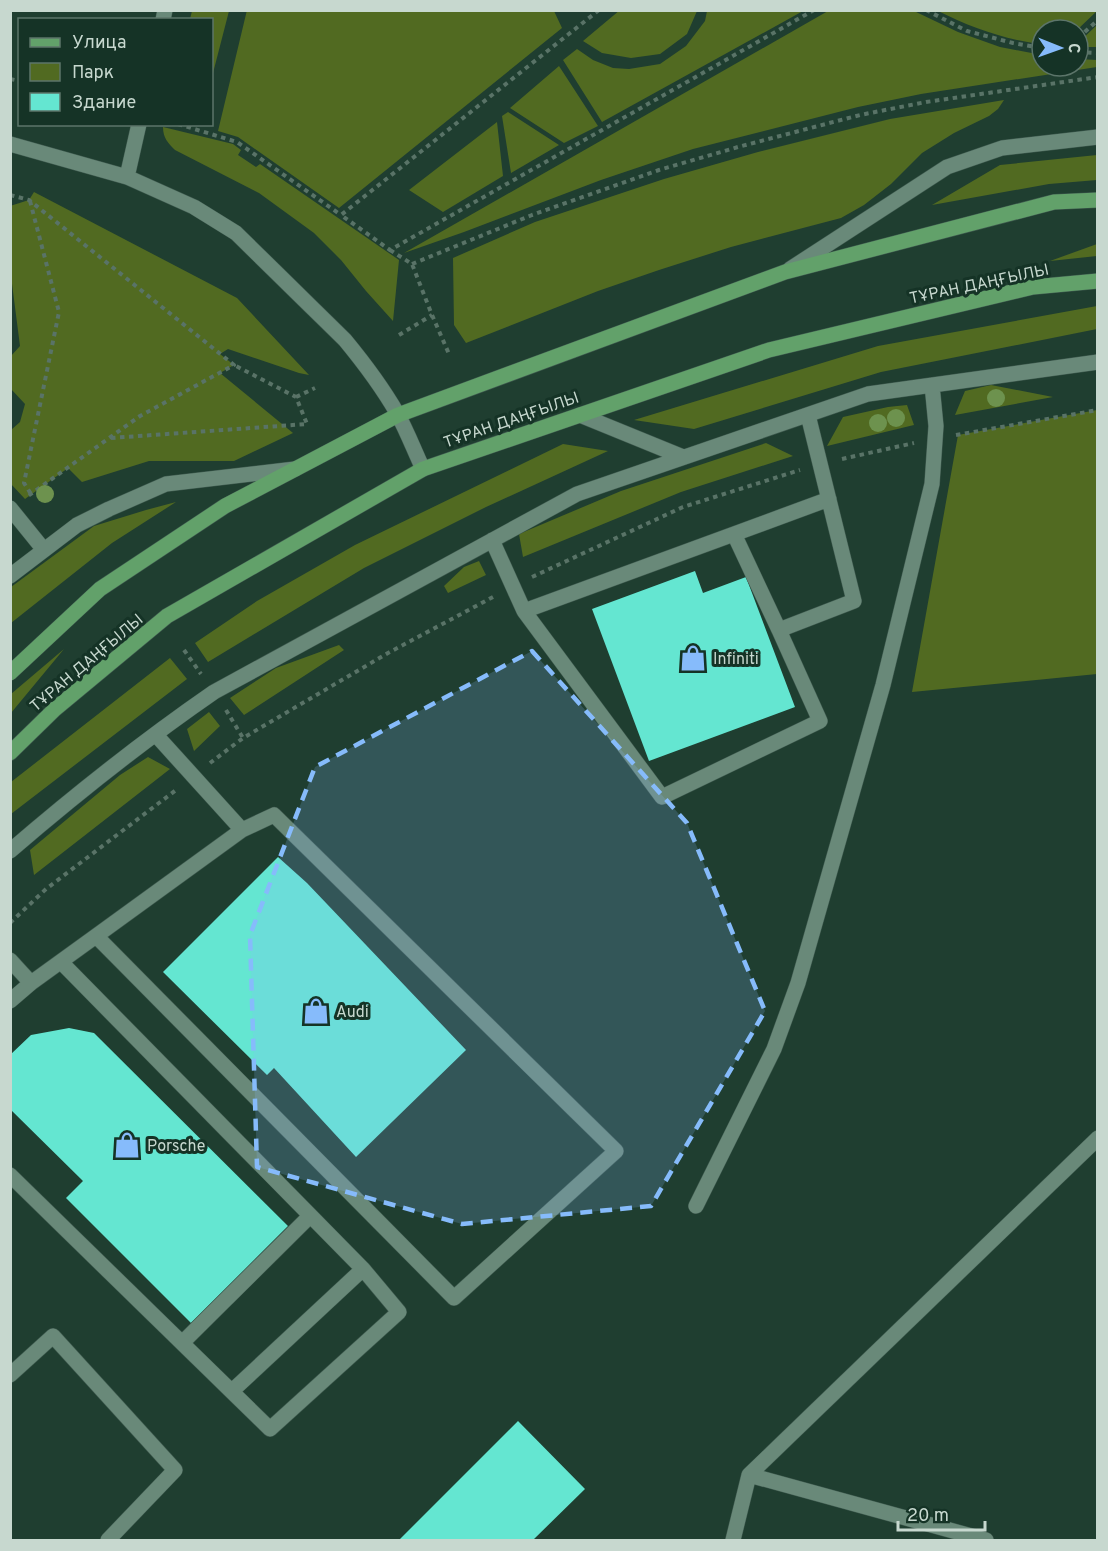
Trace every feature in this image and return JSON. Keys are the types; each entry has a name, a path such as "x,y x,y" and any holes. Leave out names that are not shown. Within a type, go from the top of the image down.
{"main road":[{"path":"10,673 100,589 225,506 398,415 785,272 1054,202 1098,200"},
{"name":"ТҰРАН ДАҢҒЫЛЫ","path":"10,753 55,709 167,616 423,469 769,350 1033,287 1098,281"}],"street":[{"path":"127,177 140,126"},
{"path":"785,272 947,167 1002,148 1098,137"},
{"path":"10,144 127,177 194,207 236,233 345,340 379,383 398,415 423,469"},
{"path":"10,851 54,813 214,692 577,494 868,394 1098,362"},
{"path":"696,1206 774,1049 802,972 884,685 932,484 936,426 932,385"},
{"path":"580,415 683,457"},
{"path":"779,630 854,601 808,415"},
{"path":"10,576 77,525 166,484 298,468"},
{"path":"524,611 829,499"},
{"path":"10,508 44,550"},
{"path":"492,540 524,611 662,797 820,722 734,534"},
{"path":"156,735 242,830"},
{"path":"10,1001 31,983 242,830 274,815 616,1151 454,1299 96,936"},
{"path":"10,960 31,983"},
{"path":"10,1175 270,1429 399,1312 363,1269 61,962"},
{"path":"733,1540 749,1475 1098,1138"},
{"path":"183,1343 310,1216"},
{"path":"232,1391 363,1269"},
{"path":"10,1375 53,1336 175,1470 108,1540"},
{"path":"749,1475 976,1539"}],"path":[{"path":"341,215 599,10"},
{"path":"390,250 814,10"},
{"path":"926,10 967,31 1030,46"},
{"path":"412,264 532,214 659,170 738,147 860,115 915,104 1098,77"},
{"path":"185,126 237,142 412,264 449,354"},
{"path":"10,195 29,200 234,365 296,397 307,424 109,439"},
{"path":"29,200 59,312 24,483 31,494"},
{"path":"399,335 432,315"},
{"path":"25,499 140,416 234,365"},
{"path":"296,397 315,388"},
{"path":"184,650 202,675"},
{"path":"10,923 46,889 243,738 221,703"}],"highlighted area":[{"path":"532,651 687,823 765,1011 651,1206 462,1224 257,1167 250,935 315,767"}],"green space":[{"path":"247,10 554,11 562,28 339,208 238,137 218,131"},
{"path":"620,10 697,11 687,34 660,54 631,58 602,53 583,41"},
{"path":"192,11 229,11 213,73 213,18 190,18"},
{"path":"707,11 803,11 602,122 563,60 577,49 593,60 613,68 629,69 660,64 686,46 705,21"},
{"path":"828,11 914,11 958,32 1000,47 1030,53 1030,77 921,94 858,107 693,149 601,180 404,253"},
{"path":"938,11 1097,11 1090,18 1030,18 1030,42 988,32"},
{"path":"1097,25 1097,47 1090,47 1090,32"},
{"path":"1090,60 1097,60 1097,67 1090,68"},
{"path":"559,66 598,126 564,143 510,108"},
{"path":"1004,100 989,116 954,133 922,153 891,184 864,205 841,218 731,247 659,270 598,291 466,343 454,325 453,258 535,222 664,179 758,152 890,119"},
{"path":"508,112 559,145 511,173 502,116"},
{"path":"497,122 503,176 443,212 409,190"},
{"path":"163,127 233,144 241,150 238,155 256,167 260,164 399,260 393,321 341,260 314,233 259,193 175,150 166,140"},
{"path":"1097,155 1097,180 1049,184 932,205 1000,165"},
{"path":"34,192 237,298 309,375 228,349 220,354 234,365 220,373 293,433 234,461 149,461 82,482 68,468 25,499 11,484 11,430 20,422 25,404 11,389 11,356 20,346 11,276 10,206 29,200"},
{"path":"1097,244 1097,256 1050,261"},
{"path":"1097,306 1097,329 881,372 694,429 634,420 878,346"},
{"path":"991,385 1053,397 955,415 965,391"},
{"path":"907,405 914,425 827,446 843,417"},
{"path":"1097,410 1097,674 912,692 958,435"},
{"path":"766,443 793,456 681,492 523,557 519,534 621,491"},
{"path":"563,444 608,451 486,507 364,568 208,662 195,643 257,601 355,545"},
{"path":"176,502 112,543 11,623 11,587 94,526"},
{"path":"479,561 486,575 448,593 444,586 464,567"},
{"path":"339,645 344,650 244,715 230,698 276,668"},
{"path":"64,649 11,713 11,694"},
{"path":"170,658 187,679 11,814 11,782"},
{"path":"209,712 220,726 194,751 187,729"},
{"path":"148,757 170,769 34,875 30,850 120,775"}],"building":[{"name":"Infiniti","path":"695,571 703,593 746,577 795,707 649,761 592,609"},
{"name":"Audi","path":"278,857 307,883 466,1050 356,1157 274,1068 267,1075 163,972"},
{"name":"Porsche","path":"69,1028 94,1033 288,1226 191,1323 66,1198 83,1181 10,1109 10,1055 31,1035"},
{"path":"518,1421 585,1489 533,1540 399,1540"}],"place":[{"name":"Infiniti","path":"693,658"},
{"name":"Audi","path":"316,1011"},
{"name":"Porsche","path":"127,1145"}]}
